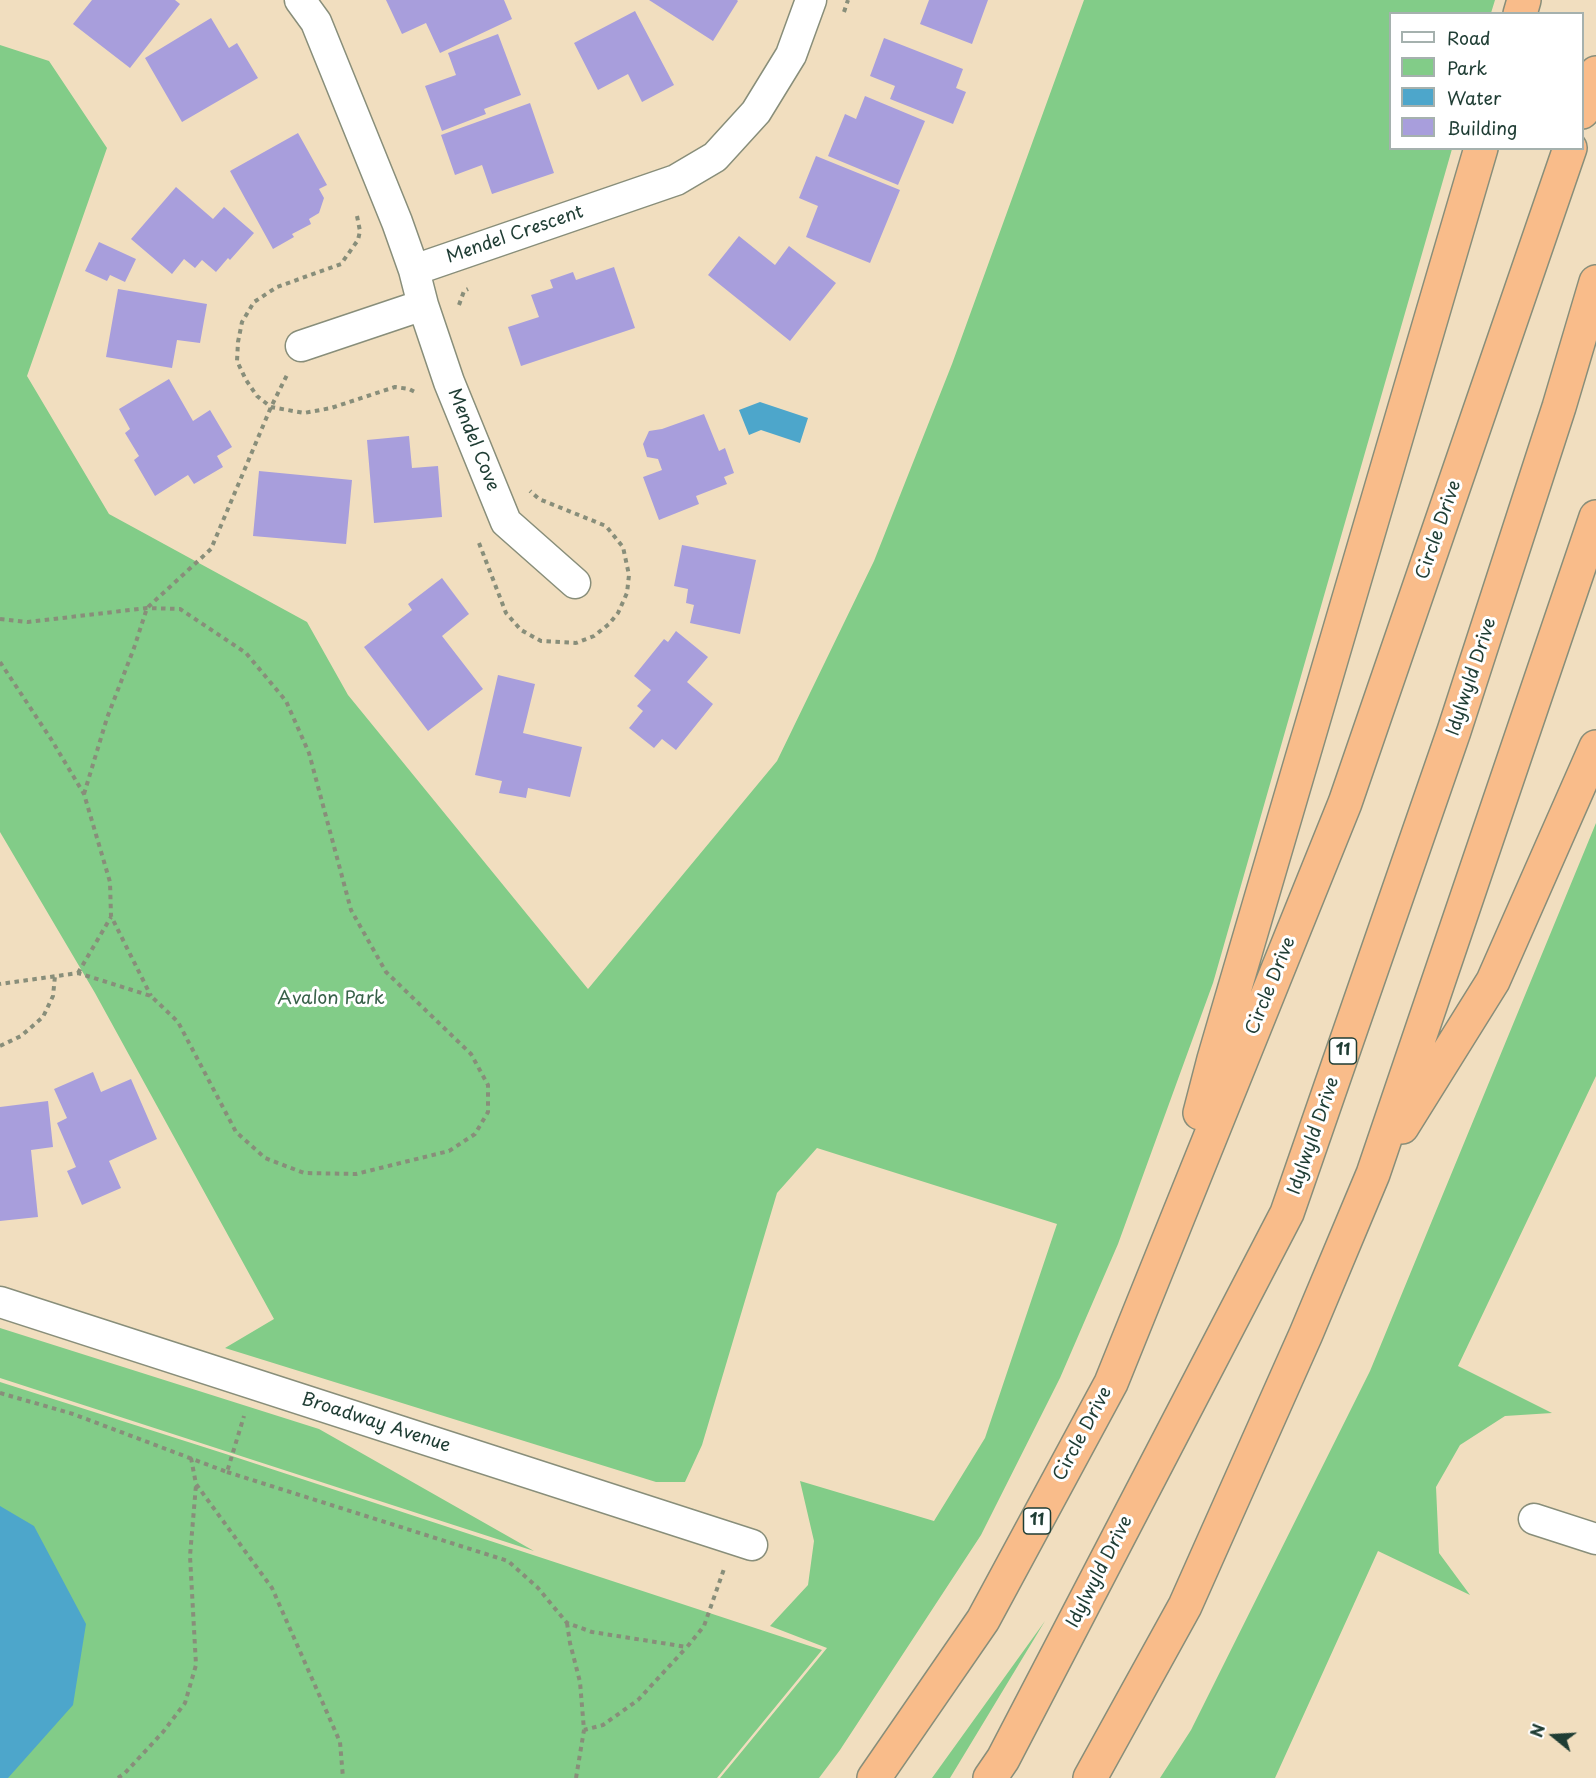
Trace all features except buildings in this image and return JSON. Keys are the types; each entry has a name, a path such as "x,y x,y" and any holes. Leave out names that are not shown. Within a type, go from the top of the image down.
{"highway":[{"path":"1584,106 1596,73"},
{"path":"1165,1246 1214,1059 1480,150"},
{"name":"Circle Drive","path":"874,1778 983,1620 1111,1383 1345,803 1569,150"},
{"name":"Idylwyld Drive","path":"990,1778 1003,1759 1287,1213 1454,731 1559,407 1596,282"},
{"path":"1090,1778 1185,1606 1306,1334 1372,1174 1596,517"},
{"path":"1372,1174 1493,981 1596,747"}],"street":[{"path":"300,0 316,22 398,222 414,270"},
{"name":"Mendel Crescent","path":"414,270 676,180 715,157 756,112 791,55 811,0"},
{"name":"Mendel Cove","path":"414,270 423,305 449,382 506,522 576,583"},
{"path":"301,346 423,305"},
{"name":"Broadway Avenue","path":"0,1302 744,1542"},
{"path":"1534,1519 1596,1539"}],"path":[{"path":"842,18 848,0"},
{"path":"353,206 360,231 358,240 341,264 277,287 254,302 242,322 237,361 257,396 271,407 304,413 331,408 395,387 409,389 423,398"},
{"path":"459,307 464,291 473,286"},
{"path":"84,794 107,718 147,608 211,549 271,407"},
{"path":"476,533 506,613 521,630 541,641 576,644 594,636 609,624 618,613 627,593 629,574 623,547 606,526 539,499 523,485"},
{"path":"0,619 28,622 147,608 180,609 246,653 286,701 309,753 351,910 386,972 471,1054 488,1085 488,1112 475,1134 449,1151 357,1174 304,1173 264,1158 236,1132 178,1022 152,996 111,916 110,882 84,794 0,662"},
{"path":"78,973 111,916"},
{"path":"0,984 78,973 152,996"},
{"path":"0,1046 21,1036 43,1017 53,996 55,976"},
{"path":"227,1472 254,1384"},
{"path":"0,1393 73,1414 227,1472 507,1561 538,1588 567,1623 592,1632 687,1647"},
{"path":"118,1778 163,1732 185,1703 196,1665 190,1556 196,1484 191,1458"},
{"path":"196,1484 272,1588 340,1742 343,1778"},
{"path":"584,1730 603,1725 638,1700 687,1647 704,1626 744,1542"},
{"path":"567,1623 580,1682 584,1730 576,1778"}],"green space":[{"name":"Avalon Park","path":"1084,0 1495,0 1491,12 1389,12 1389,150 1452,150 1213,983 1118,1244 1060,1378 981,1535 840,1750 819,1778 720,1778 827,1648 770,1626 808,1585 814,1541 800,1481 934,1521 985,1438 1057,1224 817,1148 777,1193 702,1445 685,1482 656,1482 225,1348 274,1319 95,993 0,832 0,45 49,61 107,148 27,376 109,514 307,622 348,695 588,989 777,761 874,561 952,364"},
{"path":"1596,823 1596,1076 1458,1366 1552,1413 1505,1416 1460,1445 1436,1487 1439,1553 1470,1595 1378,1551 1275,1778 1160,1778 1191,1730 1370,1371"},
{"path":"0,1328 319,1429 534,1551 0,1378"},
{"path":"0,1382 822,1650 717,1778 0,1778"},
{"path":"1045,1621 950,1778 932,1778"}],"water":[{"path":"760,402 808,418 800,443 761,430 749,435 739,410"},
{"path":"0,1506 34,1526 86,1624 73,1705 8,1778 0,1778"}]}
